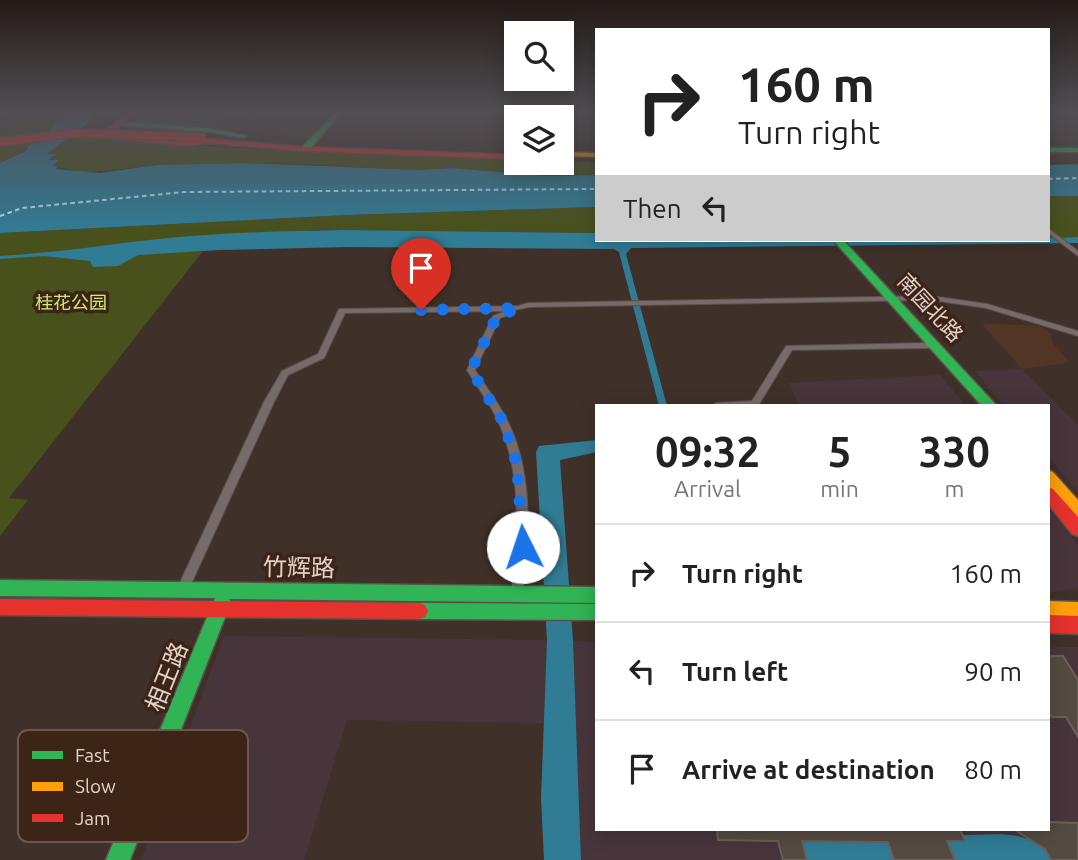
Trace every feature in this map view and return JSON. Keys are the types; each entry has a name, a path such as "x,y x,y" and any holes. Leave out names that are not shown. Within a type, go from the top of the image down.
{"main road":[{"path":"478,153 504,154"},
{"path":"1050,155 1078,155"},
{"path":"574,156 595,157"},
{"name":"南园北路","path":"843,248 987,404"},
{"name":"南园北路","path":"889,300 975,404"},
{"path":"1050,478 1078,511"},
{"path":"1050,495 1078,529"},
{"name":"竹辉路","path":"0,588 595,594"},
{"name":"相王路","path":"170,730 228,589"},
{"name":"竹辉路","path":"0,607 595,612"},
{"path":"1050,609 1078,610"},
{"path":"1050,624 1078,625"},
{"name":"相王路","path":"118,860 125,842"}],"street":[{"path":"1050,232 1078,254"},
{"path":"522,594 523,547 517,465 504,423 471,370 497,316 528,305 963,301 1078,334"},
{"path":"183,589 285,373 321,356 342,311 519,308"},
{"path":"755,404 789,348 926,346"}],"shaded area":[{"path":"982,324 1036,325 1047,329 1051,334 1051,341 1069,361 1022,369"},
{"path":"1022,369 1078,425 1078,491 1050,459 1050,404 1002,404 975,371"},
{"path":"940,375 964,404 799,404 788,383"},
{"path":"1050,510 1078,545 1078,589 1050,593"},
{"path":"224,636 547,640 544,723 347,720 304,860 141,860 148,842 248,842 248,730 189,730"},
{"path":"573,641 595,642 595,831 1050,831 1050,647 1078,647 1078,860 581,860"}],"green space":[{"path":"0,153 21,153 0,163"},
{"path":"368,153 504,159 504,172 452,168 420,170 274,163 157,165 87,173 51,166 49,160 55,155 47,155"},
{"path":"574,162 595,162 595,175 534,175 574,175"},
{"path":"1050,196 1078,196 1078,237 1050,238"},
{"name":"桂花公园","path":"595,207 595,233 313,230 174,252 203,251 9,498 28,500 0,536 0,233 347,215"}],"water":[{"path":"21,153 56,154 49,160 59,160 52,166 58,166 56,169 100,173 157,165 246,163 420,170 452,168 504,172 504,175 595,175 595,207 347,215 0,233 0,163"},
{"path":"1078,164 1078,196 1050,196 1050,165"},
{"path":"343,230 595,233 595,242 1050,242 1050,238 1078,237 1078,243 631,248 626,254 666,404 658,404 619,252 614,249 347,247 219,250 138,255 118,266 93,267 90,261 44,256 0,259 0,256 246,233"},
{"path":"595,440 595,452 560,460 573,641 581,860 544,860 541,798 547,640 536,452 539,446"},
{"path":"1000,834 1024,838 1044,849 1051,860 955,860 947,841 962,835"},
{"path":"802,841 888,842 895,860 807,860"}],"building":[{"path":"1050,656 1063,656 1078,680 1078,737 1066,717 1052,717"},
{"path":"1050,822 1078,823 1078,860 1051,860 1045,849 1017,831 1050,831"},
{"path":"717,831 960,831 965,841 947,841 955,860 894,860 888,842 802,841 807,860 783,860 778,841 718,840"}],"ferry route":[{"path":"1050,179 1078,178"},
{"path":"0,216 22,208 184,192 595,189"}],"traffic: fast":[{"path":"840,242 988,404"},
{"path":"0,588 595,595"},
{"path":"170,730 222,602"},
{"path":"419,611 595,612"},
{"path":"118,860 125,842"}],"traffic: slow":[{"path":"574,154 595,155"},
{"path":"1050,478 1078,511"},
{"path":"1050,609 1078,610"}],"traffic: jam":[{"path":"414,153 504,157"},
{"path":"1050,495 1078,529"},
{"path":"0,607 419,611"},
{"path":"1050,624 1078,625"}],"route":[{"path":"421,310 519,308 497,316 473,361 471,370 504,423 517,465 523,547"}]}
